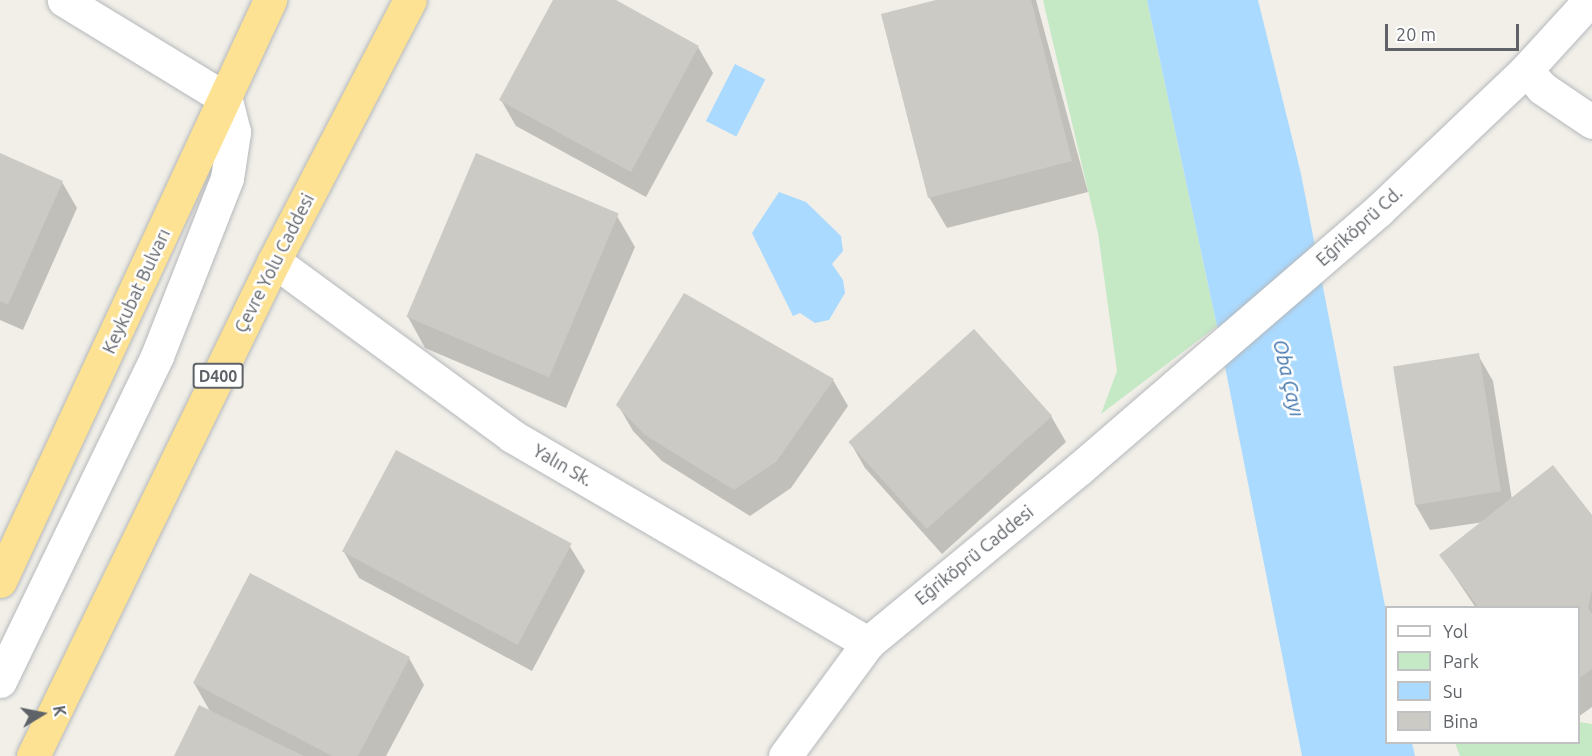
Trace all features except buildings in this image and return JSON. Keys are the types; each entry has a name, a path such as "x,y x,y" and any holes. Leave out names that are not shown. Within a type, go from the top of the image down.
{"highway":[{"name":"Keykubat Bulvarı","path":"0,581 226,99 270,0"},
{"name":"Çevre Yolu Caddesi","path":"33,756 274,261 410,0"}],"street":[{"path":"0,681 158,356 227,178 234,132 226,99 64,0"},
{"path":"1590,0 1526,70 1542,88 1592,122"},
{"name":"Eğriköprü Cd.","path":"1187,375 1379,210 1526,70"},
{"name":"Yalın Sk.","path":"274,261 512,436 868,643"},
{"name":"Eğriköprü Caddesi","path":"785,756 868,643 1187,375"}],"green space":[{"path":"1043,0 1147,0 1217,326 1101,414 1117,371 1098,233"},
{"path":"1580,722 1592,724 1592,756 1460,756 1455,744 1580,744"}],"water":[{"name":"Oba Çayı","path":"1147,0 1258,0 1301,174 1385,606 1385,744 1412,744 1415,756 1302,756 1217,326"},
{"path":"735,64 765,79 736,136 706,121"},
{"path":"779,192 806,202 841,236 843,251 832,264 843,280 845,293 829,320 815,323 800,313 793,316 752,233"}]}
